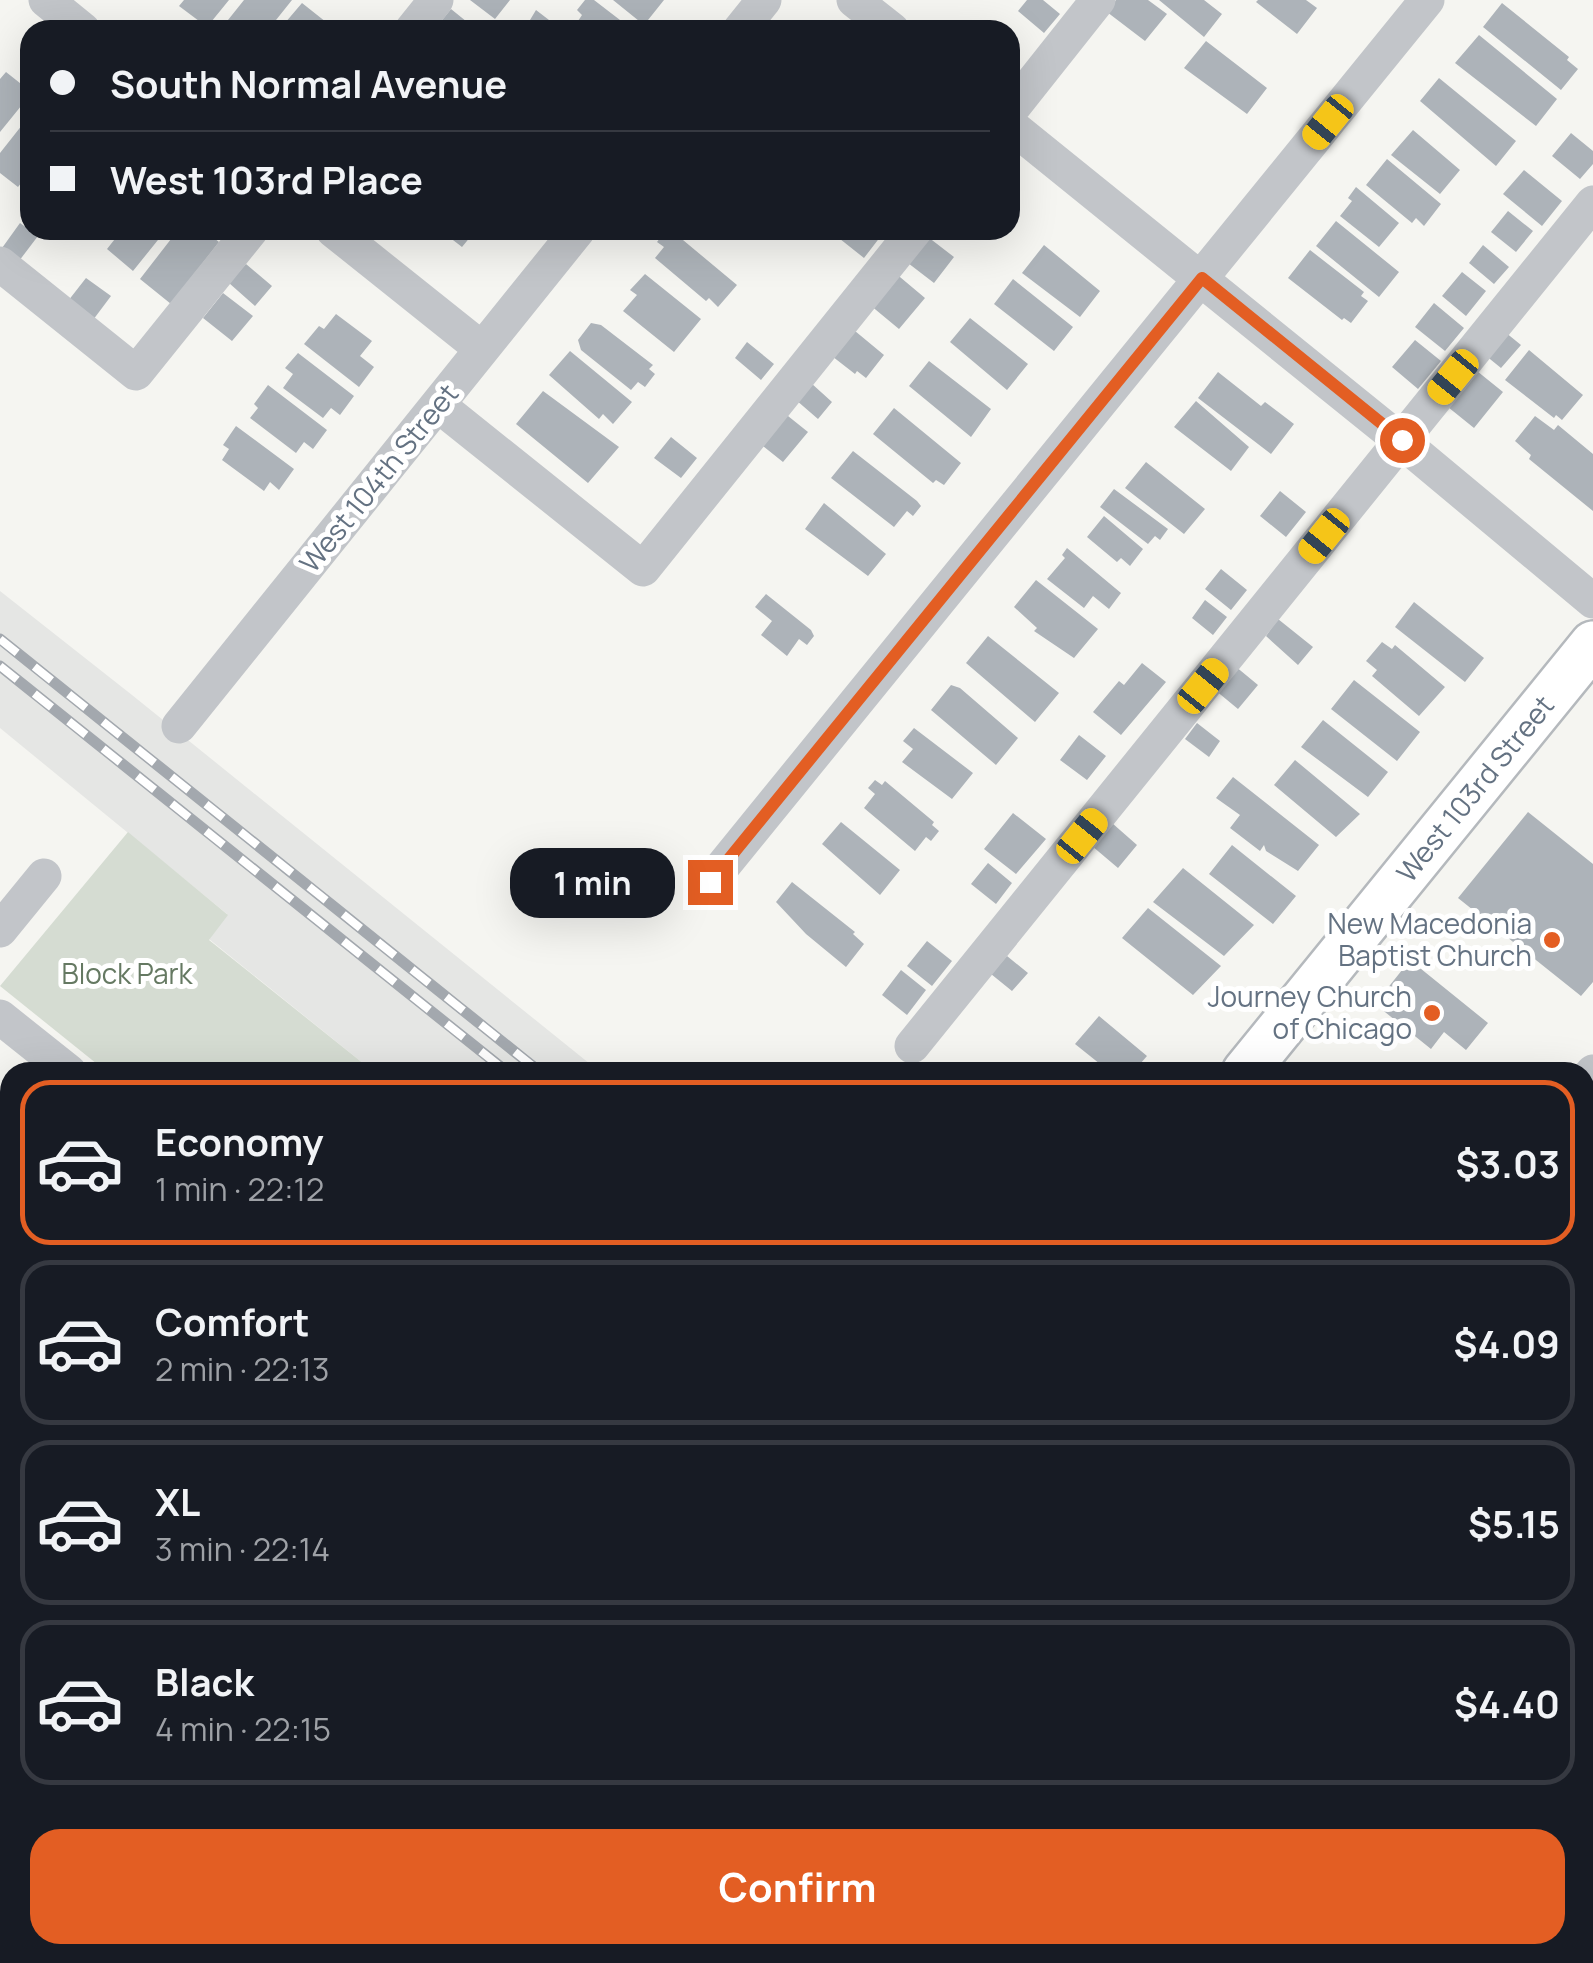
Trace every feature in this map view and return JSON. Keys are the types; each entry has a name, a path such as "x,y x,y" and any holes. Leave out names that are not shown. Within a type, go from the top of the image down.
{"main road":[{"name":"West 103rd Street","path":"1253,1062 1593,644"}],"street":[{"path":"46,0 71,20"},
{"path":"420,20 436,0"},
{"path":"748,20 764,0"},
{"path":"854,0 879,20"},
{"path":"1020,99 1098,0"},
{"path":"710,882 1428,0"},
{"path":"1020,133 1402,440 1593,601"},
{"path":"912,1046 1593,203"},
{"path":"0,264 136,373 243,240"},
{"path":"346,240 482,349"},
{"name":"West 104th Street","path":"179,726 570,240"},
{"path":"438,405 643,569 907,240"},
{"path":"0,930 44,876"},
{"path":"0,1016 58,1062"}],"shaded area":[{"path":"0,591 588,1062 362,1062 209,939 227,914 0,728"}],"green space":[{"name":"Block Park","path":"128,832 228,915 209,940 362,1062 95,1062 0,986"}],"building":[{"path":"184,0 229,0 213,20 198,20 179,6"},
{"path":"244,0 292,0 276,20 228,20"},
{"path":"470,0 510,0 495,19"},
{"path":"585,0 594,0 620,20 579,20 582,15 577,10"},
{"path":"613,0 664,0 648,20 638,20"},
{"path":"1027,0 1043,0 1060,14 1044,33 1018,11"},
{"path":"1116,0 1148,0 1167,14 1145,41 1107,12"},
{"path":"1159,0 1204,0 1222,14 1204,37"},
{"path":"1258,0 1306,0 1317,8 1297,34"},
{"path":"302,3 323,20 288,20"},
{"path":"1502,3 1569,57 1567,60 1578,69 1561,90 1483,27"},
{"path":"451,9 465,20 442,20"},
{"path":"536,10 549,20 530,20"},
{"path":"1479,35 1557,99 1536,126 1455,63"},
{"path":"1206,41 1267,88 1247,114 1184,68"},
{"path":"6,72 20,83 20,107 0,132 0,79"},
{"path":"1439,78 1516,141 1496,166 1420,101"},
{"path":"20,128 18,187 0,173 0,153"},
{"path":"1413,130 1460,170 1440,194 1391,155"},
{"path":"1571,133 1593,151 1593,164 1580,179 1552,156"},
{"path":"1387,159 1441,204 1424,226 1416,218 1412,223 1366,185"},
{"path":"1524,170 1562,201 1542,226 1503,194"},
{"path":"1356,187 1399,223 1379,247 1340,216 1352,201 1348,198"},
{"path":"1508,211 1533,231 1516,252 1491,232"},
{"path":"1336,221 1399,272 1379,297 1316,246"},
{"path":"20,223 20,240 35,240 19,261 2,248"},
{"path":"114,240 158,240 133,271 107,249"},
{"path":"170,240 219,242 171,304 140,279"},
{"path":"683,240 737,285 718,307 709,298 706,301 655,258 664,247 657,242"},
{"path":"841,240 878,240 864,258"},
{"path":"926,240 932,240 954,257 934,283 908,263"},
{"path":"1044,245 1100,291 1080,317 1022,273"},
{"path":"1483,245 1509,267 1494,284 1469,263"},
{"path":"1310,250 1364,292 1361,296 1368,301 1351,323 1288,278"},
{"path":"246,264 272,286 255,306 229,283"},
{"path":"894,272 925,298 899,329 870,305"},
{"path":"1462,272 1486,291 1466,316 1442,296"},
{"path":"645,274 701,319 674,352 623,311 637,295 630,290"},
{"path":"86,278 111,296 93,320 68,301"},
{"path":"1013,279 1073,327 1054,351 994,304"},
{"path":"223,293 253,316 232,341 203,318"},
{"path":"1434,303 1464,328 1445,351 1415,327"},
{"path":"336,314 372,341 360,356 374,367 359,387 304,344"},
{"path":"970,318 1028,364 1007,390 950,342"},
{"path":"591,323 601,325 653,365 649,369 655,374 645,387 638,382 631,390 581,350 578,340"},
{"path":"849,326 884,355 866,378 828,353"},
{"path":"1505,332 1521,345 1501,368 1485,355"},
{"path":"1415,340 1441,361 1418,389 1392,367"},
{"path":"747,342 774,364 761,380 735,358"},
{"path":"1529,350 1583,395 1562,420 1505,380"},
{"path":"570,351 632,402 613,424 603,414 599,419 549,375"},
{"path":"298,353 354,396 340,415 331,408 323,418 283,388 293,374 285,368"},
{"path":"929,361 991,409 971,437 909,386"},
{"path":"1472,367 1503,392 1474,428 1443,403"},
{"path":"1218,372 1261,406 1265,402 1294,424 1271,454 1198,398"},
{"path":"811,383 832,402 818,419 796,400"},
{"path":"268,385 327,430 313,449 304,442 296,453 250,418 258,408 254,404"},
{"path":"543,391 619,447 588,483 516,424"},
{"path":"1196,401 1249,447 1231,471 1174,427"},
{"path":"894,408 961,463 944,485 936,480 933,483 873,434"},
{"path":"783,412 808,432 783,462 758,442"},
{"path":"1535,416 1554,430 1558,425 1593,454 1593,511 1529,459 1531,455 1515,441"},
{"path":"236,426 294,469 279,490 270,482 264,491 222,460 229,449 223,445"},
{"path":"671,437 697,458 681,478 654,458"},
{"path":"853,451 917,501 921,506 913,516 907,511 894,527 831,478"},
{"path":"1146,462 1205,509 1184,534 1125,488"},
{"path":"1114,489 1168,529 1160,540 1155,536 1148,544 1100,507"},
{"path":"1280,491 1306,512 1286,537 1260,516"},
{"path":"824,503 886,554 868,576 805,529"},
{"path":"1104,516 1143,549 1130,566 1121,558 1117,562 1087,537"},
{"path":"1067,548 1121,593 1109,609 1093,596 1084,608 1047,579 1065,558 1062,555"},
{"path":"1221,569 1247,590 1231,610 1205,589"},
{"path":"1036,580 1098,629 1074,658 1034,631 1037,628 1014,607"},
{"path":"766,594 814,636 807,645 799,639 787,656 761,635 772,621 755,607"},
{"path":"1205,600 1227,617 1213,635 1192,618"},
{"path":"1414,602 1484,658 1465,682 1395,627"},
{"path":"1278,619 1313,647 1298,665 1266,636"},
{"path":"988,636 1059,693 1035,722 966,663"},
{"path":"1382,642 1392,649 1395,645 1445,687 1419,716 1372,676 1377,670 1366,661"},
{"path":"1142,663 1166,682 1121,735 1093,712 1119,681 1124,685"},
{"path":"1235,666 1258,685 1238,709 1215,690"},
{"path":"1354,680 1420,732 1397,761 1331,709"},
{"path":"951,685 960,688 1018,738 996,765 931,710"},
{"path":"1323,720 1388,772 1368,797 1301,747"},
{"path":"1197,723 1220,741 1209,757 1185,739"},
{"path":"914,728 973,773 952,799 902,762 913,749 903,741"},
{"path":"1079,735 1106,756 1087,780 1060,760"},
{"path":"1295,760 1360,814 1336,837 1274,785"},
{"path":"1233,777 1319,845 1298,871 1266,851 1264,845 1260,851 1230,828 1240,815 1216,798"},
{"path":"875,780 882,785 885,781 934,822 932,825 939,831 931,841 926,837 915,851 864,808 875,794 868,788"},
{"name":"New Macedonia Baptist Church","path":"1528,812 1593,864 1593,982 1581,996 1458,898"},
{"path":"1013,813 1046,839 1016,874 984,849"},
{"path":"841,822 900,870 880,895 822,844"},
{"path":"1112,823 1137,845 1118,868 1092,846"},
{"path":"1232,845 1296,896 1273,924 1209,874"},
{"path":"988,863 1012,883 996,904 971,884"},
{"path":"1183,868 1254,925 1224,956 1153,902"},
{"path":"792,882 855,932 864,944 846,967 806,934 776,902"},
{"path":"1148,908 1221,966 1193,995 1122,938"},
{"path":"927,941 952,961 932,986 907,966"},
{"path":"1007,956 1028,973 1012,991 991,974"},
{"name":"Journey Church of Chicago","path":"1410,960 1488,1023 1466,1050 1444,1032 1431,1049 1375,1004"},
{"path":"901,970 926,990 907,1015 882,995"},
{"path":"1099,1016 1147,1056 1142,1062 1098,1062 1075,1044"}],"railway":[{"path":"0,639 528,1062"},
{"path":"0,666 495,1062"}],"place":[{"name":"New Macedonia Baptist Church","path":"1552,940"},
{"name":"Journey Church of Chicago","path":"1432,1013"}],"route":[{"path":"710,882 1202,278 1402,440"}]}
